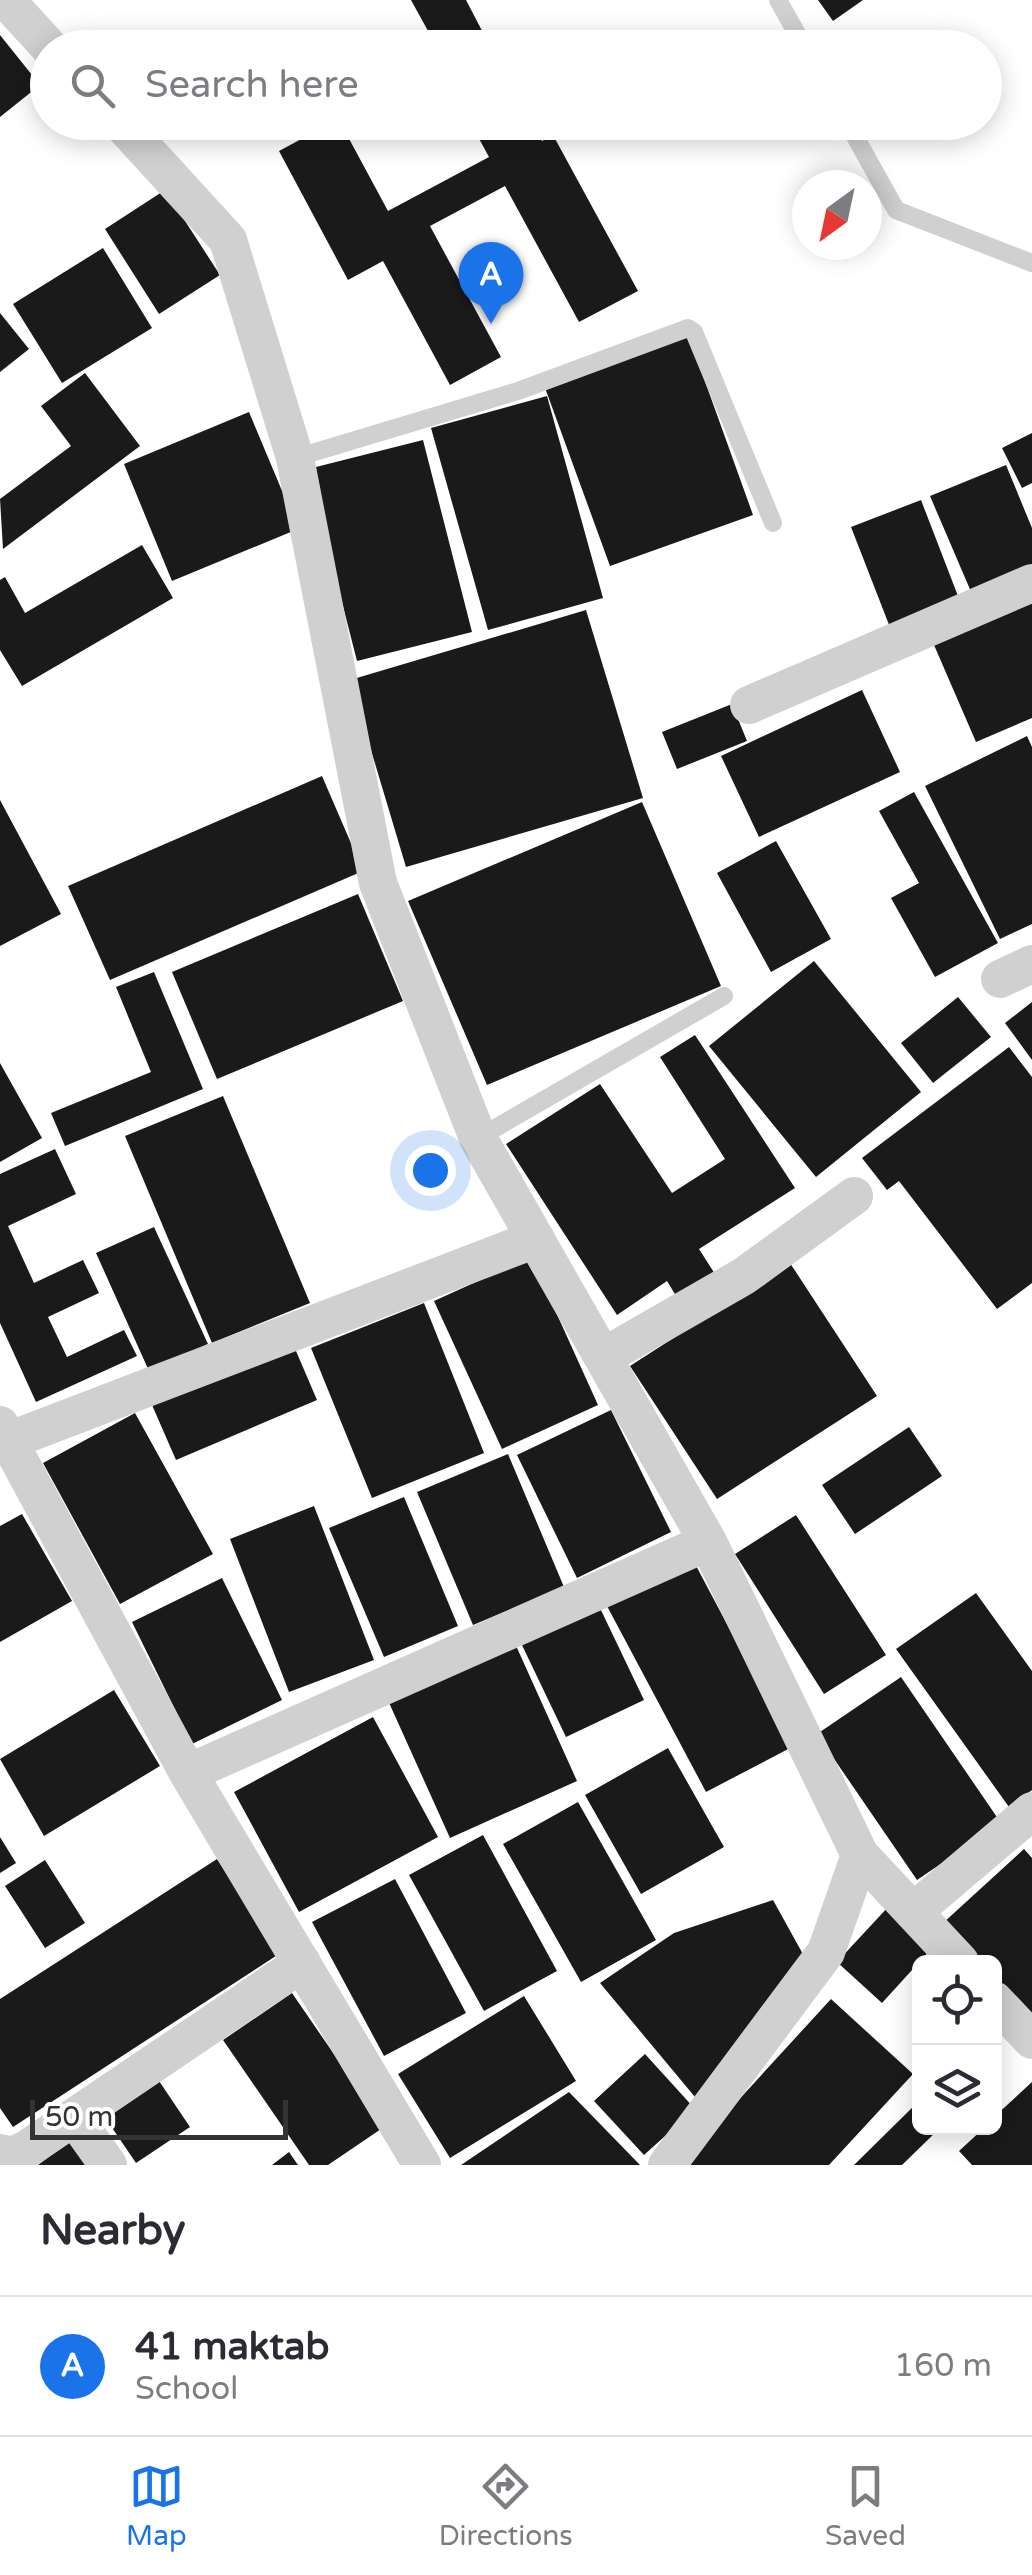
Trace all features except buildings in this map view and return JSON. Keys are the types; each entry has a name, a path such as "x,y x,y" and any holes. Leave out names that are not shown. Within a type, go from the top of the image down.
{"street":[{"path":"6,0 34,30"},
{"path":"136,140 228,240 295,458 378,883 478,1138 708,1542 860,1855 953,1955"},
{"path":"749,705 1032,583"},
{"path":"603,1357 744,1276 854,1196"},
{"path":"422,2165 188,1773 4,1433 536,1239"},
{"path":"188,1773 708,1542"},
{"path":"913,1912 1032,1811"},
{"path":"667,2165 826,1952 860,1855"},
{"path":"0,2153 12,2156 74,2117 302,1963"},
{"path":"1002,2008 1032,2040"},
{"path":"74,2117 108,2165"}],"lane":[{"path":"778,0 795,30"},
{"path":"856,140 896,210 1032,263"},
{"path":"295,458 518,391 688,328 694,332 772,523"},
{"path":"478,1138 724,996"}],"place":[{"name":"41 maktab","path":"491,324"}]}
